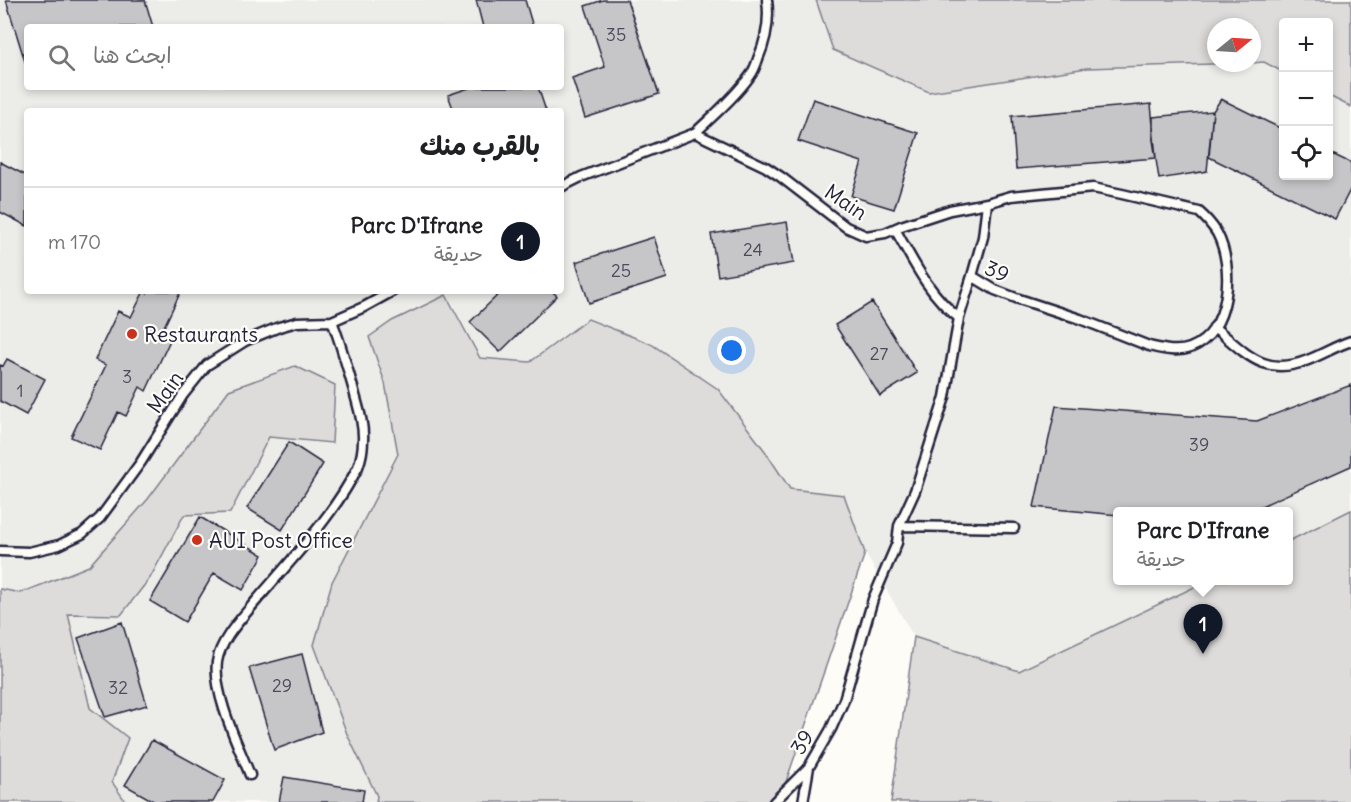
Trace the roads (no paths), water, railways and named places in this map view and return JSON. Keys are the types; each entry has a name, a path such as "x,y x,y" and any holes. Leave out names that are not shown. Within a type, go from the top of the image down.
{"lane":[{"path":"564,186 695,132 730,99 751,75 764,46 767,31 767,0"},
{"name":"Main","path":"695,132 766,167 856,233 870,236 885,233 950,210 987,203"},
{"name":"39","path":"774,802 809,767 831,729 844,700 873,599 897,543 899,526 915,491 945,397 959,318 972,276 995,290 1160,349 1180,351 1191,348 1207,337 1221,317 1227,297 1225,257 1217,234 1199,212 1093,188 1011,196 987,203"},
{"path":"972,276 983,237 987,203"},
{"path":"895,229 924,281 946,309 959,318"},
{"name":"Main","path":"0,551 29,552 58,545 82,534 100,518 141,462 183,395 207,366 245,341 279,327 297,322 332,321 388,294"},
{"path":"250,775 219,689 217,665 219,652 241,619 333,507 359,464 363,441 362,421 343,350 332,321"},
{"path":"1214,327 1250,357 1262,364 1272,366 1282,367 1302,362 1351,341"},
{"path":"899,526 1014,528"},
{"path":"803,802 809,767"}],"place":[{"name":"Restaurants","path":"132,334"},
{"name":"AUI Post Office","path":"197,540"},
{"name":"Parc D'Ifrane","path":"1203,654"}]}
